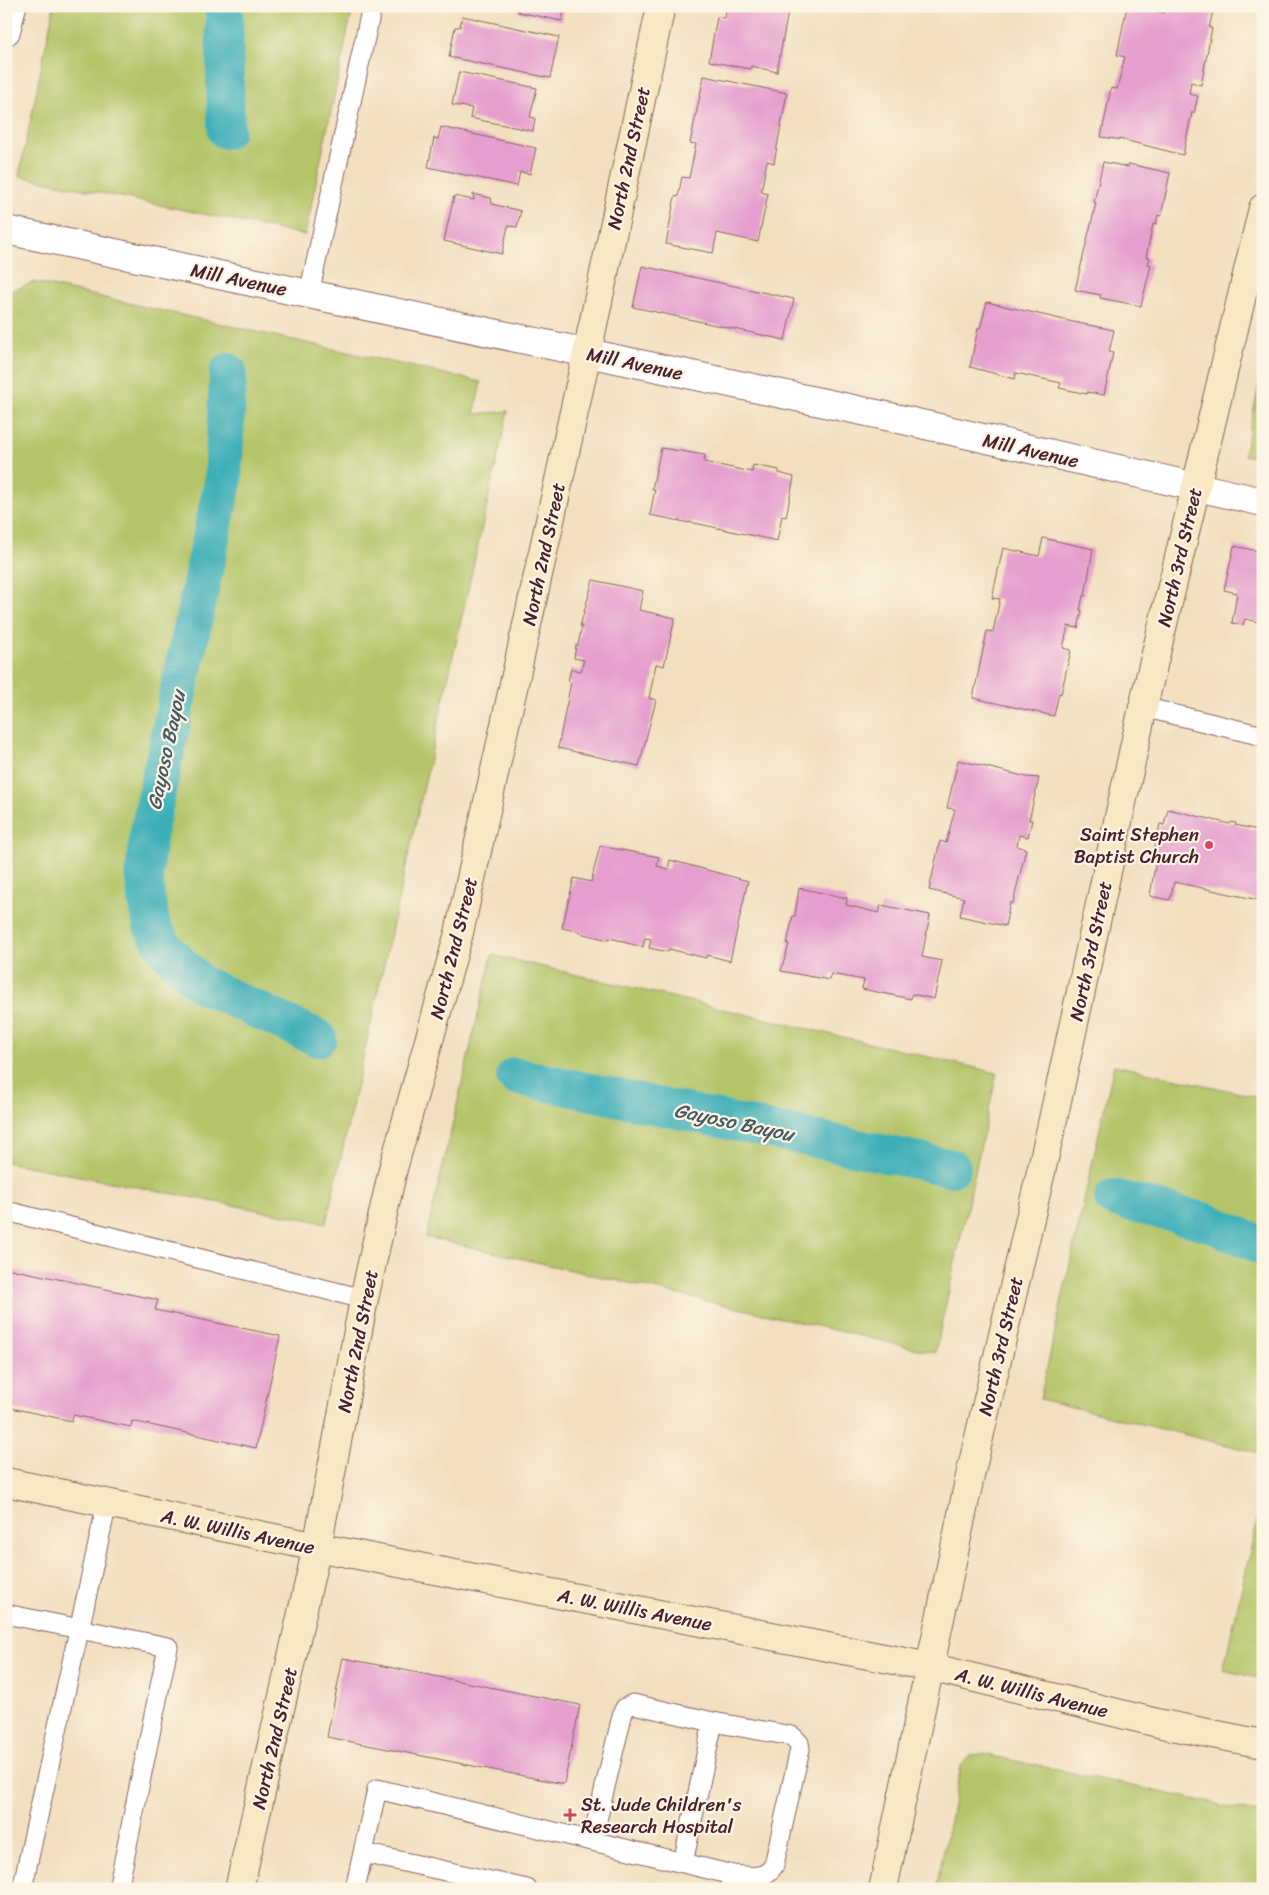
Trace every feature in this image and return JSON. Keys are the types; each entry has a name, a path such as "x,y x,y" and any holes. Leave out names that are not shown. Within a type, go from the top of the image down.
{"main road":[{"name":"North 2nd Street","path":"239,1889 317,1547 364,1299 393,1169 459,933 587,353 661,6"},
{"name":"North 3rd Street","path":"883,1889 970,1476 1050,1133 1143,707 1263,208"},
{"name":"A. W. Willis Avenue","path":"6,1482 317,1547 930,1668 1162,1724 1263,1744"}],"street":[{"path":"6,32 12,6"},
{"name":"Mill Avenue","path":"6,230 886,416 1263,502"}],"lane":[{"path":"309,294 372,6"},
{"path":"1143,707 1263,736"},
{"path":"6,1211 364,1299"},
{"path":"22,1889 107,1503"},
{"path":"6,1614 168,1647 118,1889"},
{"path":"355,1889 377,1789 592,1841 683,1863 731,1882 761,1877 766,1875 774,1865 800,1750 799,1743 792,1736 713,1722 633,1704 623,1712 592,1841"},
{"path":"683,1863 713,1722"},
{"path":"363,1853 527,1889"}],"green space":[{"path":"54,6 353,6 305,235 19,176"},
{"path":"34,282 481,382 474,414 508,411 326,1223 6,1162 6,293"},
{"path":"1263,367 1263,459 1244,455"},
{"path":"492,955 997,1073 935,1353 426,1237"},
{"path":"1114,1065 1263,1098 1263,1454 1040,1399"},
{"path":"1263,1496 1263,1679 1223,1670"},
{"path":"983,1754 1263,1814 1263,1889 936,1889 961,1766 971,1755"}],"building":[{"path":"514,6 565,6 562,21 518,12 519,8"},
{"path":"727,6 789,6 777,72 751,66 750,69 709,61 717,17 725,18"},
{"path":"1127,6 1164,13 1165,6 1214,6 1209,28 1212,28 1201,85 1191,82 1189,94 1198,96 1194,113 1192,112 1183,155 1124,140 1101,137 1111,88 1117,89 1125,57 1117,55"},
{"path":"462,16 559,37 550,78 449,57 455,27 460,27"},
{"path":"459,72 537,88 530,117 535,118 533,131 470,118 472,108 452,105"},
{"path":"704,76 787,93 774,163 767,161 761,192 768,194 758,242 717,233 713,253 666,244 675,196 678,197 682,177 689,178 696,144 690,143"},
{"path":"441,127 536,148 530,174 520,172 517,186 428,167 434,138 438,139"},
{"path":"1103,162 1128,167 1129,164 1170,173 1161,216 1158,215 1156,224 1153,224 1146,257 1150,258 1148,264 1151,265 1141,306 1100,298 1101,295 1075,290 1096,203 1094,202"},
{"path":"473,194 491,198 492,204 521,211 517,227 508,226 502,254 444,241 454,196 474,200"},
{"path":"642,266 794,299 785,340 633,307"},
{"path":"987,302 1114,330 1109,352 1113,353 1104,395 1087,392 1087,394 1059,388 1061,383 1016,373 1015,379 970,367 978,328 980,328"},
{"path":"661,448 705,455 704,462 752,472 753,465 779,470 779,473 794,477 786,517 782,516 777,541 650,515 655,489 652,489"},
{"path":"1043,538 1093,549 1078,628 1068,626 1063,648 1071,650 1054,716 973,698 987,631 993,632 1000,599 992,598 1003,548 1039,556"},
{"path":"1234,546 1263,552 1263,623 1245,619 1243,625 1232,623 1237,593 1224,590"},
{"path":"593,580 643,591 639,610 675,618 664,666 656,664 649,698 656,700 639,766 558,748 571,682 568,681 571,669 581,671 584,660 574,658 582,626 580,626"},
{"path":"958,760 1027,777 1039,778 1029,820 1032,820 1028,837 1019,835 1017,846 1026,849 1013,903 1010,903 1005,926 960,916 964,898 929,890 940,841 946,843 955,809 947,808"},
{"name":"Saint Stephen Baptist Church","path":"1168,809 1230,824 1231,822 1236,823 1235,825 1263,831 1263,901 1174,882 1170,900 1150,896 1156,860 1152,860 1160,824 1164,825"},
{"path":"600,846 659,857 657,866 668,869 670,860 748,881 730,961 707,955 706,958 669,949 668,952 649,948 651,939 645,938 643,947 562,928 574,878 591,882"},
{"path":"799,888 847,898 846,905 879,913 881,905 930,915 922,957 942,961 934,999 912,994 911,999 862,989 864,980 831,974 829,980 781,971 789,944 787,944 793,916 795,916"},
{"path":"6,1268 158,1300 155,1310 280,1336 256,1448 132,1421 131,1427 73,1415 72,1421 11,1408 12,1402 6,1401"},
{"path":"343,1658 580,1705 564,1784 327,1737"}],"waterway":[{"name":"Gayoso Bayou","path":"224,6 226,130"},
{"name":"Gayoso Bayou","path":"228,372 223,482 148,835 144,874 146,896 152,926 166,950 201,984 318,1038"},
{"name":"Gayoso Bayou","path":"515,1076 952,1168"},
{"name":"Gayoso Bayou","path":"1113,1198 1210,1223 1263,1246"}],"place":[{"name":"Saint Stephen Baptist Church","path":"1209,845"},
{"name":"St. Jude Children's Research Hospital","path":"570,1815"}]}
